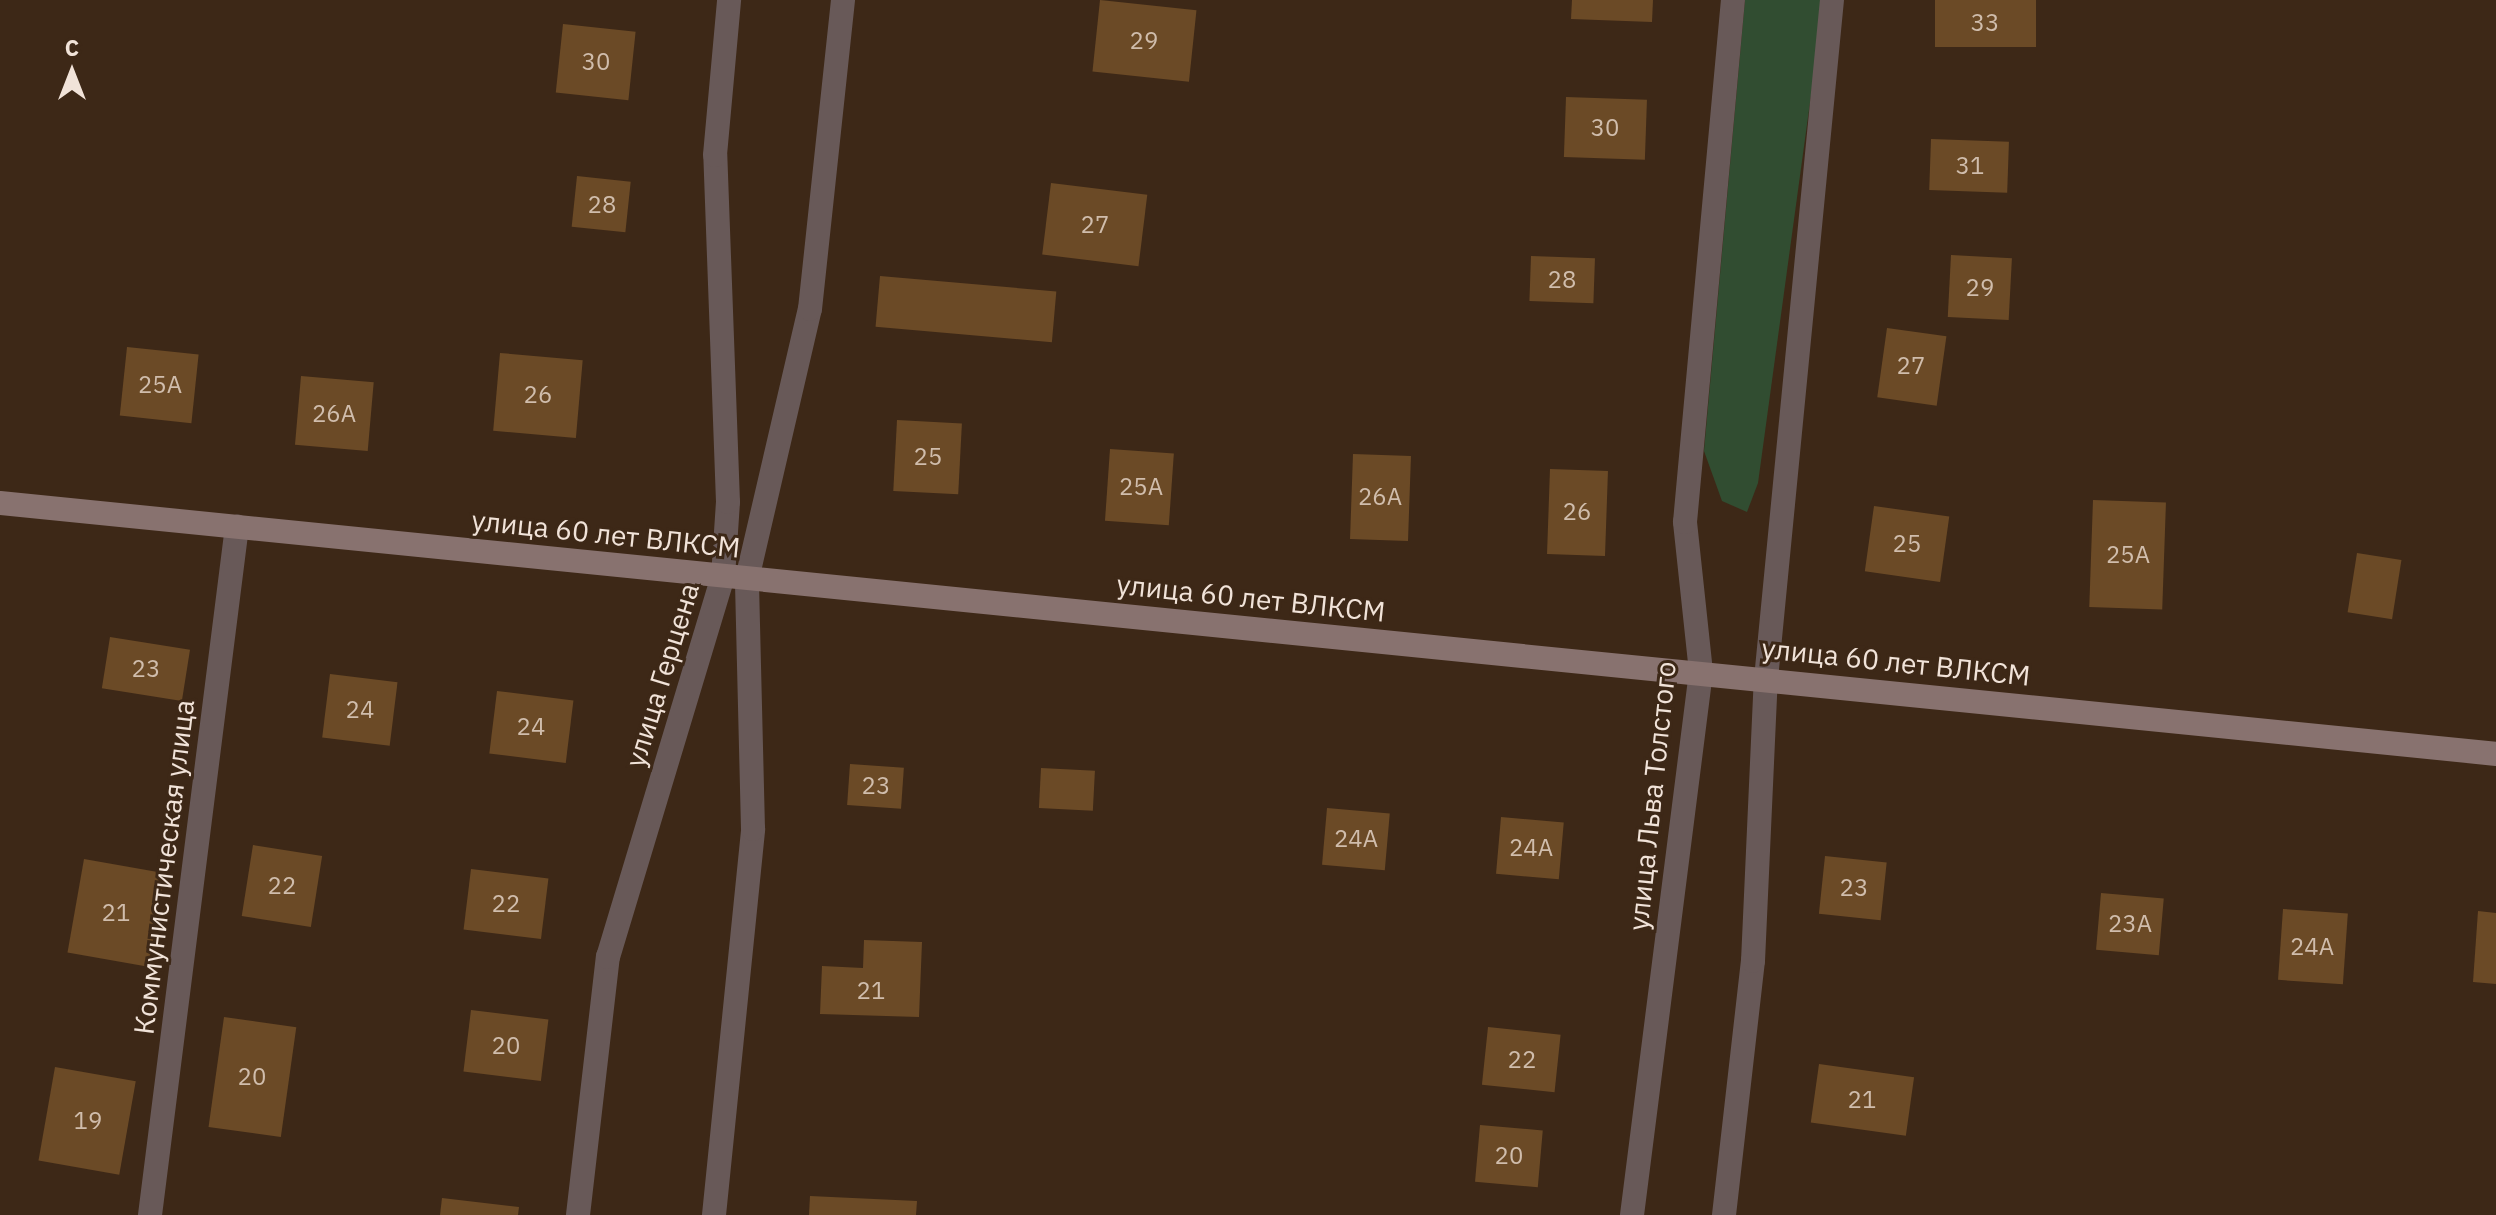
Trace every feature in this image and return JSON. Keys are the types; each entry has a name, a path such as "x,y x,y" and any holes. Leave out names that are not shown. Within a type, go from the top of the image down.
{"street":[{"name":"улица Герцена","path":"714,1215 753,829 728,486 715,155 729,0"},
{"name":"улица Герцена","path":"578,1215 608,957 735,578 810,309 843,0"},
{"name":"улица Льва Толстого","path":"1632,1215 1701,672 1685,522 1733,0"},
{"path":"1724,1215 1753,961 1766,679 1832,0"},
{"name":"улица 60 лет ВЛКСМ","path":"0,503 2496,754"},
{"name":"Коммунистическая улица","path":"150,1215 237,526"}],"green space":[{"path":"1745,0 1824,0 1758,483 1747,512 1722,501 1704,451"}],"building":[{"path":"1100,0 1196,10 1189,82 1092,72"},
{"path":"1572,0 1653,0 1652,22 1571,19"},
{"path":"1935,0 2036,0 2036,47 1935,47"},
{"path":"563,24 636,32 628,100 556,93"},
{"path":"1566,97 1647,100 1645,160 1564,157"},
{"path":"1931,139 2009,142 2007,193 1929,190"},
{"path":"577,176 631,182 625,232 572,227"},
{"path":"1051,183 1147,195 1139,266 1042,254"},
{"path":"1951,255 2012,258 2009,320 1948,317"},
{"path":"1531,256 1595,258 1593,303 1529,301"},
{"path":"880,276 1056,291 1052,342 876,327"},
{"path":"1887,328 1946,336 1937,406 1877,397"},
{"path":"127,347 199,355 191,423 120,416"},
{"path":"500,353 583,360 576,438 493,431"},
{"path":"301,376 374,382 368,451 295,445"},
{"path":"897,420 962,423 958,494 893,491"},
{"path":"1110,449 1174,453 1169,525 1105,521"},
{"path":"1353,454 1411,456 1408,541 1350,539"},
{"path":"1550,469 1608,471 1605,556 1547,554"},
{"path":"2093,500 2166,503 2162,609 2089,607"},
{"path":"1874,506 1949,517 1940,582 1865,571"},
{"path":"2357,553 2401,560 2392,619 2348,612"},
{"path":"110,637 190,650 182,701 102,688"},
{"path":"330,674 397,682 390,746 322,738"},
{"path":"497,691 573,700 566,763 489,754"},
{"path":"850,764 904,768 901,809 847,805"},
{"path":"1041,768 1095,771 1093,811 1039,808"},
{"path":"1327,808 1390,813 1385,870 1322,865"},
{"path":"1501,817 1564,822 1559,879 1496,874"},
{"path":"253,845 322,856 311,927 242,916"},
{"path":"1825,856 1887,862 1881,920 1819,914"},
{"path":"84,859 165,873 148,967 68,953"},
{"path":"471,869 548,879 541,939 464,930"},
{"path":"2101,893 2164,898 2159,955 2096,950"},
{"path":"2283,909 2348,914 2343,984 2278,980"},
{"path":"2478,911 2496,913 2496,984 2473,982"},
{"path":"864,940 922,942 919,1017 820,1014 822,966 863,968"},
{"path":"471,1010 548,1020 541,1081 463,1072"},
{"path":"224,1017 296,1027 281,1137 209,1127"},
{"path":"1488,1027 1561,1035 1555,1092 1482,1085"},
{"path":"1819,1064 1914,1077 1906,1136 1811,1122"},
{"path":"55,1067 136,1081 119,1175 39,1161"},
{"path":"1480,1125 1543,1130 1538,1187 1475,1182"},
{"path":"810,1196 917,1201 916,1215 809,1215"},
{"path":"442,1198 519,1207 518,1215 440,1215"}]}
